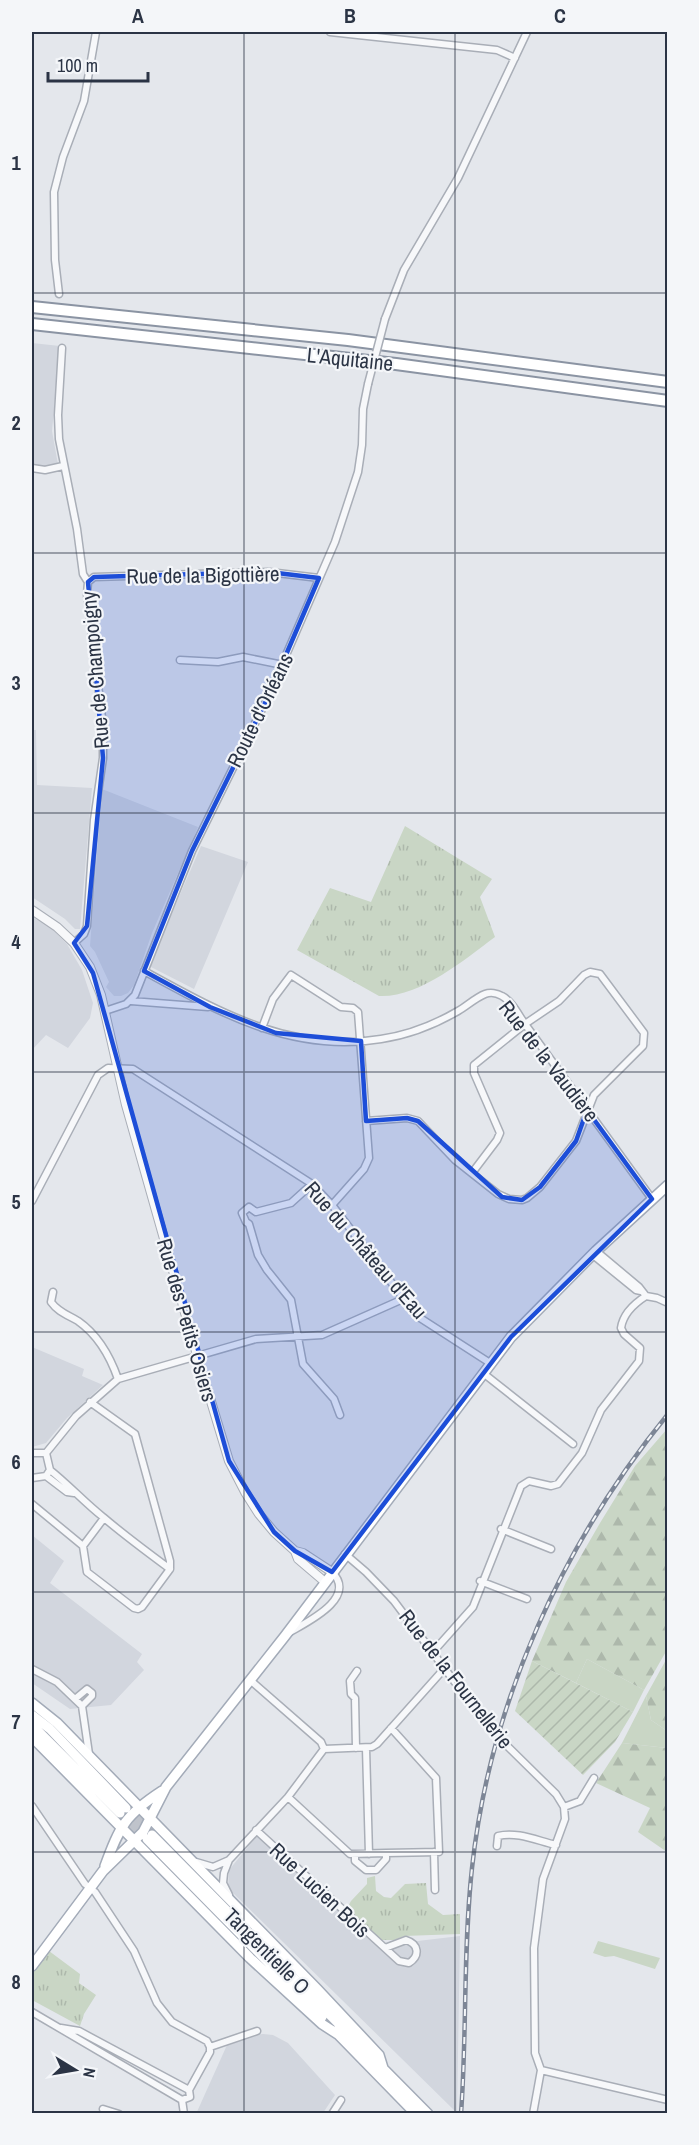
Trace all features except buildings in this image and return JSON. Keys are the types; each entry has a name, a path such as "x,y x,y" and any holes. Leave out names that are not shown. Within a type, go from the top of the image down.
{"highway":[{"name":"L'Aquitaine","path":"32,308 348,340 668,382"},
{"name":"L'Aquitaine","path":"32,324 396,364 668,400"}],"main road":[{"path":"32,1966 103,1871 143,1832 163,1791 285,1635 511,1337 594,1253 668,1185"},
{"path":"32,1703 57,1723 317,1989 379,2055 383,2068 428,2114"},
{"path":"32,1715 50,1729 123,1811 32,1725"},
{"path":"32,1737 281,1989 322,2024 339,2035 416,2114"},
{"path":"103,1871 120,1828 139,1808 163,1791"},
{"name":"Tangentielle O","path":"339,2035 149,1837 383,2068"}],"street":[{"path":"60,294 55,260 54,192 63,157 84,101 96,32"},
{"path":"330,32 497,50 515,58"},
{"name":"Route d'Orléans","path":"131,1001 192,850 264,706 335,542 354,489 361,455 363,409 368,384 385,319 404,270 459,178 527,32"},
{"name":"Rue de Champoigny","path":"62,348 58,428 83,573 88,582 87,594 103,726 103,758 94,820 87,926 84,934 74,944"},
{"path":"32,468 45,470 63,466"},
{"name":"Rue de la Bigottière","path":"88,582 98,577 249,572 319,578"},
{"path":"180,660 218,662 243,657 283,665"},
{"name":"Rue des Petits Osiers","path":"32,910 57,927 74,944 93,973 105,1011 126,1105 229,1461 259,1514 274,1532 295,1551 298,1558 325,1582"},
{"name":"Rue de la Vaudière","path":"144,971 210,1007 262,1028 307,1039 334,1042 391,1038 428,1026 489,993 500,995 506,999 525,1024 652,1199"},
{"path":"366,1121 407,1118 418,1121 447,1152 472,1173 502,1197 514,1200 527,1198 540,1187 576,1141 594,1095 645,1040 644,1033 603,977 596,972 584,975 559,1000 474,1065 474,1073 500,1133 472,1173"},
{"path":"262,1028 273,999 291,975 341,1007 357,1010 369,1158 367,1164 332,1205"},
{"path":"105,1011 131,1001"},
{"name":"Rue de la Vaudière","path":"131,1001 210,1007"},
{"path":"32,1201 94,1081 108,1068 118,1068"},
{"name":"Rue du Château d'Eau","path":"118,1068 131,1068 312,1184 332,1205 417,1316 490,1363"},
{"path":"312,1184 291,1203 256,1212 249,1207 242,1213 249,1224 258,1255 291,1300 303,1364 334,1399 340,1415"},
{"path":"249,1224 256,1212"},
{"path":"594,1253 636,1290 668,1303"},
{"path":"53,1292 51,1302 56,1309 79,1322 102,1344 118,1379"},
{"path":"432,1653 473,1607 518,1490 525,1482 536,1481 554,1486 582,1453 601,1410 639,1361 640,1348 624,1334 621,1328 624,1317 643,1293"},
{"path":"48,1473 46,1453 90,1402 118,1379 256,1339 322,1335 403,1299"},
{"path":"483,1373 573,1444"},
{"path":"32,1504 83,1546 87,1572 134,1608 142,1607 170,1569 170,1561 135,1434 90,1402"},
{"path":"32,1453 46,1453"},
{"path":"32,1478 48,1473 71,1487 74,1493 104,1518 170,1569"},
{"path":"83,1546 104,1518"},
{"path":"502,1529 551,1549"},
{"name":"Rue des Petits Osiers","path":"295,1551 303,1553 332,1572"},
{"name":"Rue de la Fournellerie","path":"345,1554 394,1601 490,1729 556,1794 564,1807"},
{"path":"285,1635 321,1614 334,1601 339,1586 332,1572"},
{"path":"481,1582 527,1599"},
{"path":"32,1669 57,1682 82,1706 90,1757"},
{"path":"324,1749 366,1748 377,1744 444,1669"},
{"path":"356,1748 355,1698 351,1694 350,1681 357,1671"},
{"path":"250,1680 321,1742 324,1749"},
{"path":"75,1699 87,1689 92,1693 92,1696 82,1706"},
{"path":"288,1797 350,1854 439,1852 435,1778 391,1728"},
{"path":"366,1748 369,1854"},
{"path":"263,1936 259,1927 225,1888 224,1873 229,1860 288,1797 324,1749"},
{"path":"533,2114 541,2070 535,2053 534,1948 543,1879 564,1825 564,1807 580,1801 594,1778"},
{"path":"32,1806 113,1917 134,1951 157,2003 172,2022 207,2041 210,2052 189,2090 190,2097 182,2100"},
{"name":"Rue Lucien Bois","path":"256,1830 399,1961 404,1964 413,1960 417,1948 414,1943 406,1940 385,1948"},
{"path":"497,1846 498,1836 507,1834 556,1845"},
{"path":"435,1852 435,1890"},
{"path":"355,1854 355,1861 366,1870 375,1870 386,1859 386,1853"},
{"path":"191,1860 210,1867 229,1860"},
{"path":"32,2012 182,2100"},
{"path":"57,2027 79,2031 189,2090"},
{"path":"210,2047 257,2031"},
{"path":"541,2070 668,2100"},
{"path":"182,2100 184,2114"},
{"path":"332,2114 341,2100"},
{"path":"103,2109 119,2114"}],"highlighted area":[{"path":"269,572 319,578 267,699 192,851 144,971 210,1007 276,1033 361,1041 366,1121 407,1118 418,1121 502,1197 522,1200 540,1187 576,1141 587,1110 652,1199 511,1337 332,1572 295,1551 274,1532 229,1461 93,973 74,943 87,926 103,758 88,582 94,577 184,573"}],"shaded area":[{"path":"32,343 60,346 52,431 59,470 32,466"},
{"path":"32,730 36,730 37,785 92,788 80,929 75,929 65,919 32,897"},
{"path":"102,789 198,827 152,933 134,985 128,993 121,996 114,996 106,987 109,982 90,946"},
{"path":"201,846 248,862 194,989 149,966"},
{"path":"32,917 49,926 67,944 82,970 93,1003 90,1018 68,1048 46,1035 32,1050"},
{"path":"32,1347 84,1369 82,1376 103,1385 67,1418 46,1443 32,1447"},
{"path":"32,1535 64,1561 50,1583 142,1654 137,1662 144,1670 111,1705 70,1709 32,1683"},
{"path":"261,1831 384,1945 460,1936 457,2113 228,1888 229,1870"},
{"path":"253,2035 273,2035 288,2043 335,2095 323,2113 196,2114 227,2045"}],"green space":[{"path":"405,826 492,879 480,897 495,937 425,984 410,991 379,996 297,950 330,888 371,902"},
{"path":"667,1429 668,1648 644,1690 587,1659 576,1683 532,1661 566,1582 600,1523 635,1466"},
{"path":"667,1658 668,1731 651,1720 646,1696"},
{"path":"587,1659 644,1690 633,1712 576,1683"},
{"path":"532,1661 633,1712 615,1742 583,1775 515,1711"},
{"path":"646,1696 651,1720 667,1731 667,1748 622,1743"},
{"path":"622,1743 667,1748 667,1852 638,1832 650,1808 596,1783"},
{"path":"375,1876 376,1891 384,1897 391,1898 405,1884 426,1883 428,1904 443,1915 460,1914 460,1934 404,1936 394,1940 380,1940 346,1910 367,1884 367,1878"},
{"path":"598,1941 660,1958 655,1969 614,1956 605,1957 593,1953"},
{"path":"49,1951 80,1974 79,1983 96,1995 84,2014 80,2026 32,2000 32,1974"}],"tunnel":[{"path":"126,1809 151,1833"},
{"path":"121,1815 146,1839"}],"railway":[{"path":"461,2114 469,1899 481,1806 495,1745 514,1685 537,1627 565,1571 596,1516 630,1464 668,1414"}]}
